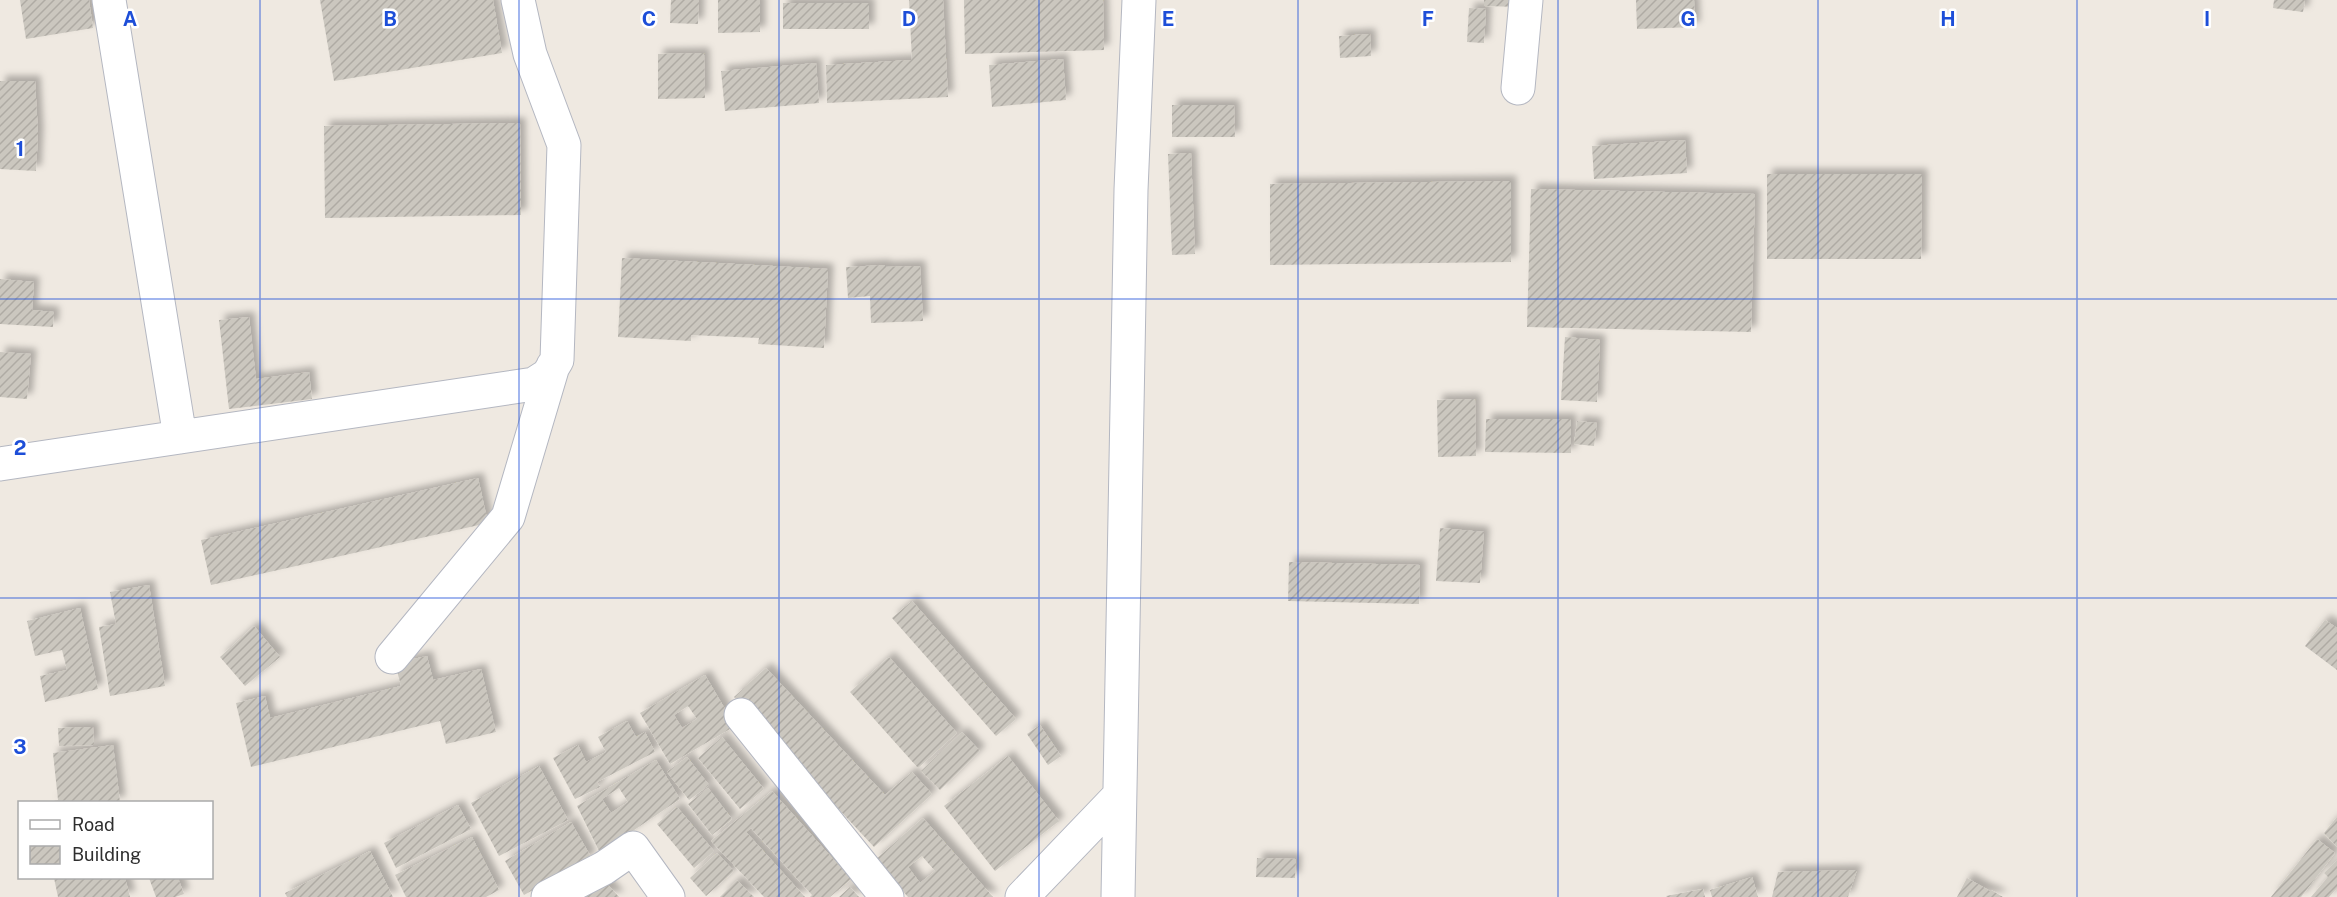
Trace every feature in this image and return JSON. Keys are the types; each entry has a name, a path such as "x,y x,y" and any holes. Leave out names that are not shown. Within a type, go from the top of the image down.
{"street":[{"path":"109,0 180,437"},
{"path":"0,464 534,384 548,375 557,360 564,145 530,54 518,0"},
{"path":"1118,897 1118,797 1131,190 1139,0"},
{"path":"1518,88 1526,0"},
{"path":"392,657 508,517 553,366"},
{"path":"741,715 887,897"},
{"path":"1022,897 1118,797"},
{"path":"548,897 604,868 633,848 668,897"}],"building":[{"path":"20,0 89,0 93,28 26,39"},
{"path":"320,0 493,0 502,53 334,81"},
{"path":"671,0 699,0 698,24 670,23"},
{"path":"718,0 760,0 760,32 718,33"},
{"path":"909,0 943,0 948,97 827,103 826,65 912,60"},
{"path":"964,0 1103,0 1104,50 965,54"},
{"path":"1484,0 1520,0 1520,7 1484,6"},
{"path":"1636,0 1694,0 1695,27 1637,29"},
{"path":"2274,0 2305,0 2303,12 2273,8"},
{"path":"783,3 869,3 869,29 783,29"},
{"path":"1469,8 1486,9 1484,43 1467,42"},
{"path":"1370,34 1371,56 1340,58 1339,36"},
{"path":"704,53 705,98 658,99 658,54"},
{"path":"1063,59 1066,100 992,107 989,65"},
{"path":"816,63 819,103 725,111 721,71"},
{"path":"0,81 35,81 38,133 36,171 0,169"},
{"path":"1172,105 1234,105 1235,137 1172,137"},
{"path":"520,123 521,215 325,218 324,126"},
{"path":"1685,140 1687,173 1594,179 1592,146"},
{"path":"1191,153 1195,254 1172,255 1168,154"},
{"path":"1767,174 1922,174 1921,259 1767,259"},
{"path":"1511,181 1511,262 1270,265 1270,184"},
{"path":"1531,189 1755,194 1751,332 1527,327"},
{"path":"622,258 828,269 824,348 758,344 759,338 691,335 691,341 618,337"},
{"path":"885,265 885,267 920,266 923,321 871,323 870,296 848,298 846,267"},
{"path":"0,279 34,282 32,310 54,312 53,327 0,324"},
{"path":"249,317 256,379 309,372 312,399 229,409 219,320"},
{"path":"1565,337 1600,340 1597,402 1561,400"},
{"path":"0,352 31,354 27,399 0,397"},
{"path":"1475,399 1476,456 1438,457 1437,400"},
{"path":"1486,419 1571,419 1571,453 1485,452"},
{"path":"1577,421 1597,423 1594,446 1574,444"},
{"path":"478,478 488,523 211,585 201,540"},
{"path":"1440,528 1484,532 1480,583 1436,581"},
{"path":"1289,562 1420,565 1419,604 1288,601"},
{"path":"149,585 165,686 110,696 99,627 116,624 110,592"},
{"path":"912,601 1016,719 996,736 892,618"},
{"path":"80,608 98,689 45,702 40,676 67,670 62,650 35,656 27,621"},
{"path":"2325,620 2337,628 2337,670 2305,646"},
{"path":"254,626 280,657 245,686 220,657"},
{"path":"427,656 433,680 481,669 496,732 446,744 440,721 251,767 236,703 265,696 270,718 401,686 395,663"},
{"path":"889,657 957,733 918,768 850,692"},
{"path":"766,668 885,795 912,772 932,794 874,847 734,697"},
{"path":"705,675 735,726 670,764 640,713","holes":["688,706 697,719 682,728 674,715"]},
{"path":"627,721 636,737 645,732 655,752 597,782 600,787 575,799 553,758 578,745 586,762 606,752 598,737"},
{"path":"1040,725 1061,756 1048,765 1027,734"},
{"path":"93,727 94,745 59,746 58,728"},
{"path":"962,732 980,751 940,790 921,771"},
{"path":"722,737 764,789 740,809 698,758"},
{"path":"113,745 120,801 54,801 58,800 53,753"},
{"path":"1008,756 1059,821 995,871 944,806"},
{"path":"687,757 709,785 689,800 667,772"},
{"path":"656,760 680,799 600,853 577,806","holes":["619,788 628,802 611,813 602,799"]},
{"path":"539,766 568,820 499,856 471,803"},
{"path":"708,788 732,819 712,835 688,804"},
{"path":"772,791 851,879 830,897 810,897 812,895 751,828 746,832 805,897 764,897 711,841"},
{"path":"458,805 471,829 396,868 384,843"},
{"path":"677,807 714,851 694,868 657,824"},
{"path":"2337,817 2337,847 2324,833"},
{"path":"923,818 993,897 908,897 875,860","holes":["922,856 935,871 920,883 908,867"]},
{"path":"571,822 591,857 524,895 505,861"},
{"path":"472,837 499,890 486,897 406,897 395,875"},
{"path":"2317,839 2335,853 2301,897 2271,897"},
{"path":"370,851 393,897 287,897 285,893"},
{"path":"717,853 734,871 706,896 690,878"},
{"path":"1257,858 1296,859 1295,878 1256,877"},
{"path":"2337,860 2337,888 2329,897 2311,897 2328,877 2324,873"},
{"path":"1857,870 1848,897 1772,897 1778,872"},
{"path":"600,876 619,897 585,897 581,893"},
{"path":"1752,877 1758,897 1712,897 1710,890"},
{"path":"1967,878 1990,891 2003,897 1957,897"},
{"path":"54,879 125,879 130,897 58,897"},
{"path":"149,879 178,879 184,894 175,897 156,897"},
{"path":"737,880 754,897 720,897"},
{"path":"850,887 859,897 839,897"},
{"path":"1703,889 1705,897 1666,896"}]}
